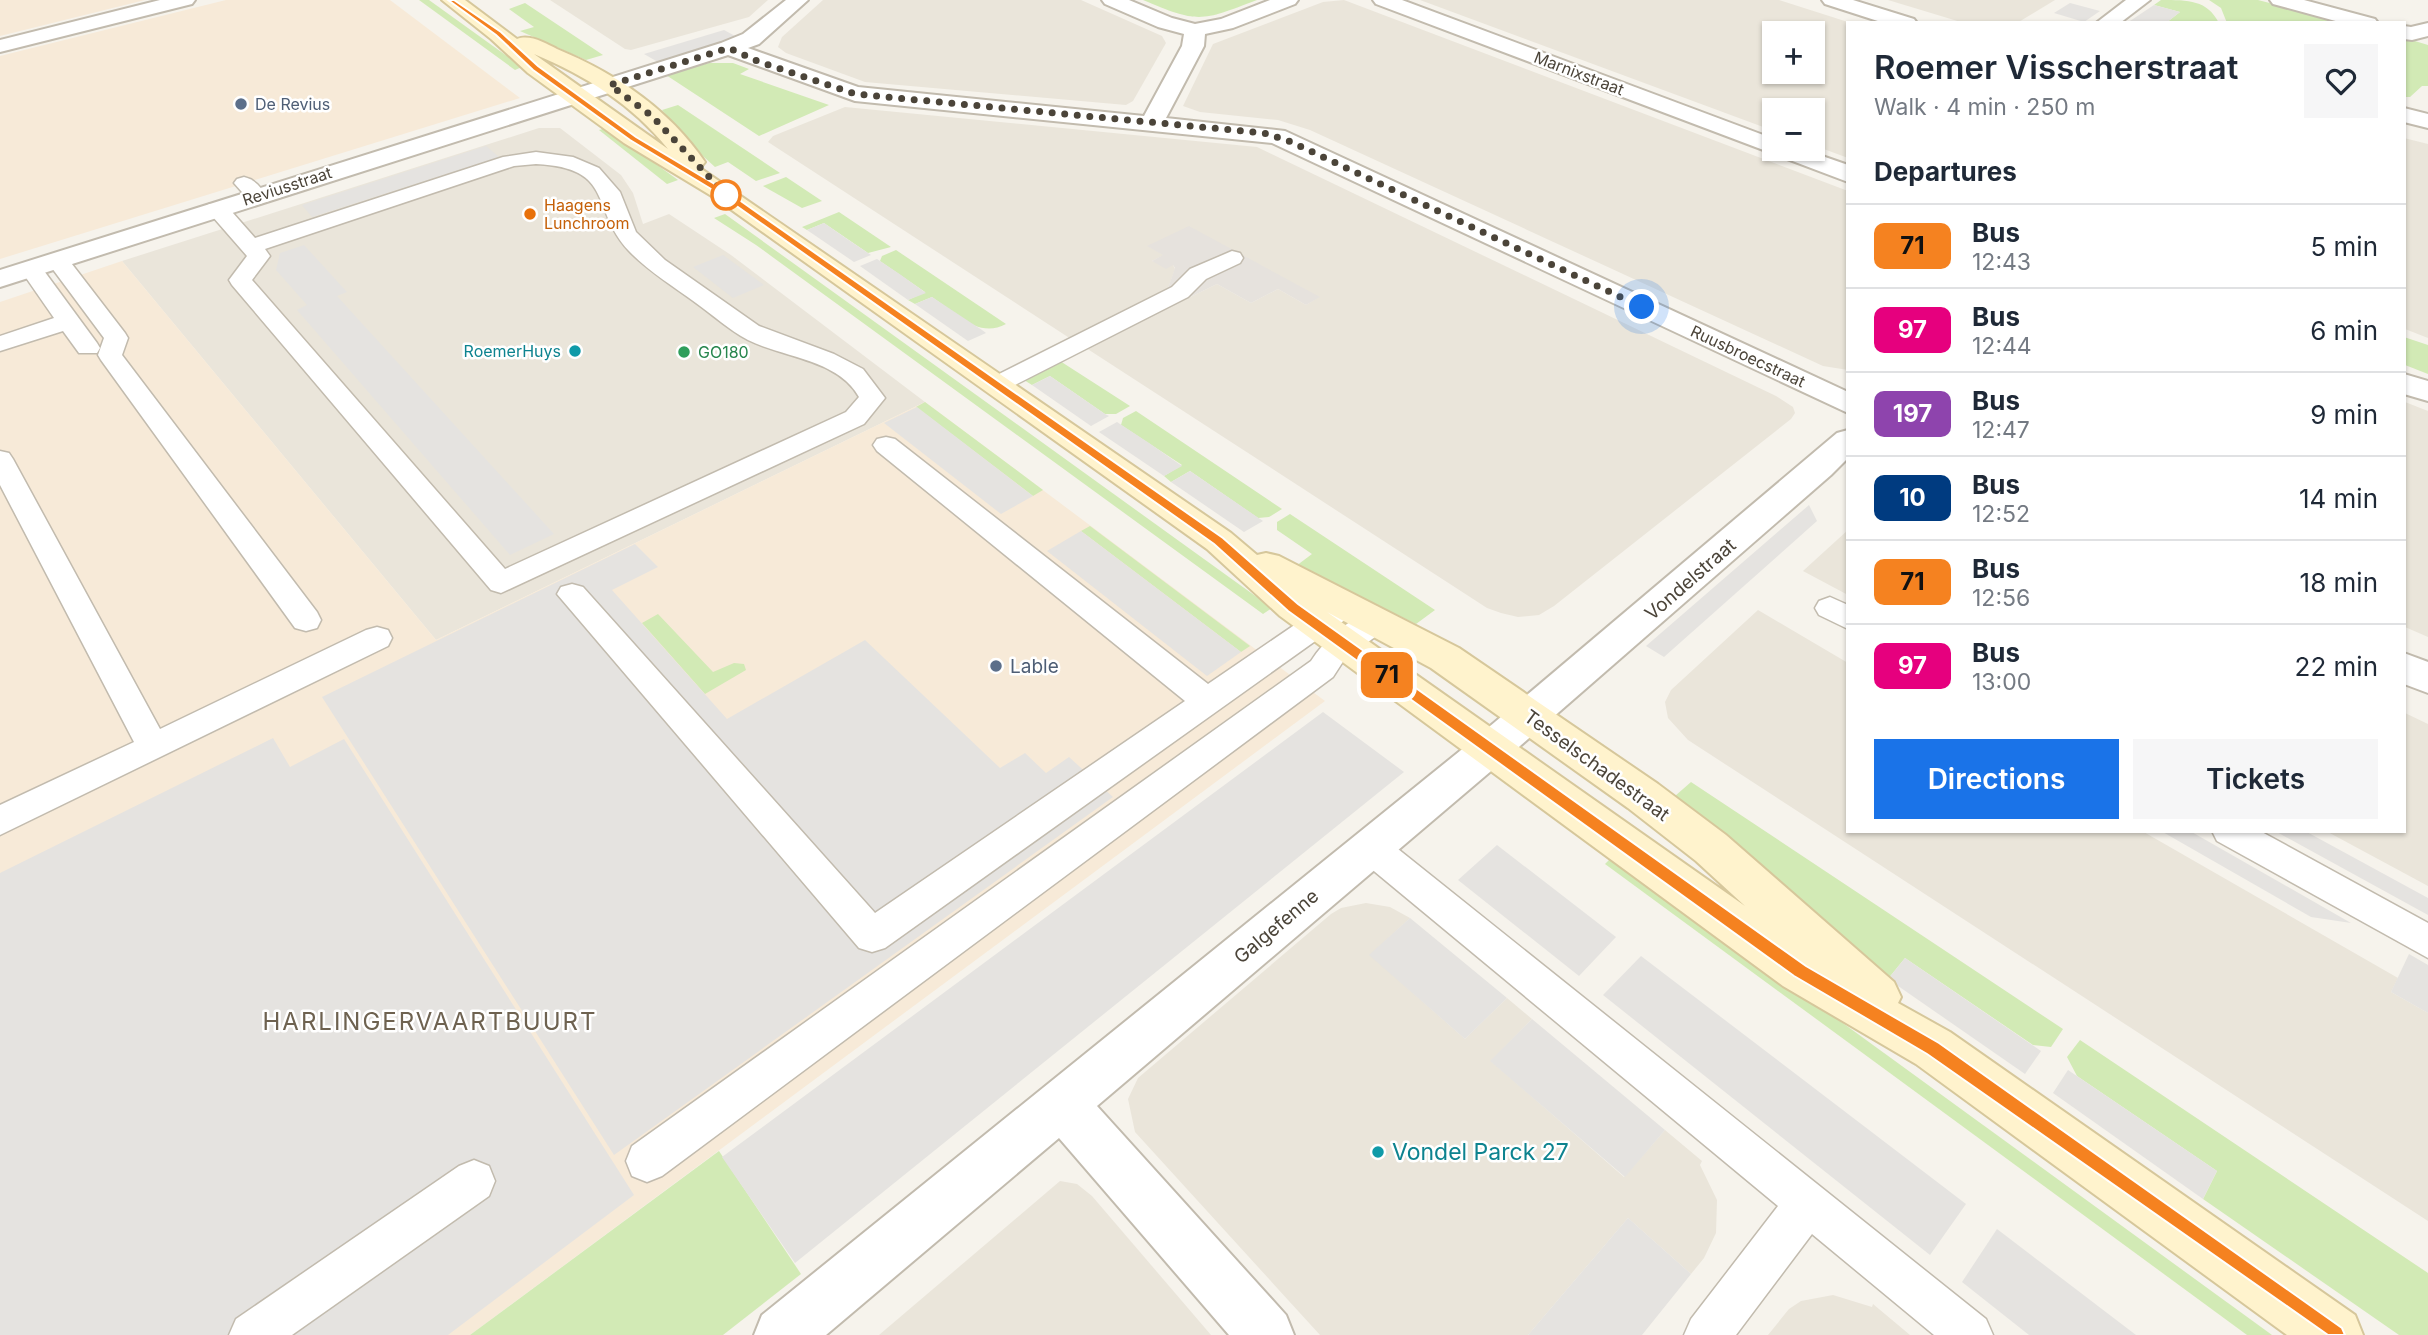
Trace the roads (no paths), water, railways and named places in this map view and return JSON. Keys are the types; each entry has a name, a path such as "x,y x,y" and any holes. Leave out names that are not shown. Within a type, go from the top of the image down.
{"main road":[{"name":"Tesselschadestraat","path":"452,0 499,34 536,68 633,138 724,194 1219,541 1346,624 1490,749 1800,971 1933,1048 2335,1335"},
{"name":"Tesselschadestraat","path":"499,34 558,55 610,85 652,116 724,194"},
{"name":"Tesselschadestraat","path":"1346,624 1445,658 1530,716 1711,848 1933,1048"}],"street":[{"path":"0,46 185,0"},
{"path":"610,85 751,39 798,0"},
{"path":"1112,0 1165,23 1195,30 1226,24 1288,0"},
{"name":"Marnixstraat","path":"1383,0 1762,142"},
{"path":"1832,0 1900,21"},
{"path":"2109,21 2140,0"},
{"path":"2280,0 2360,21"},
{"path":"1152,122 1193,46 1195,30"},
{"name":"Ruusbroecstraat","path":"729,48 757,61 855,94 1250,131 1289,141 1846,403"},
{"name":"Reviusstraat","path":"0,279 226,199 610,85"},
{"path":"2406,116 2428,121"},
{"path":"1813,161 1846,173"},
{"path":"2406,384 2428,392"},
{"name":"Vondelstraat","path":"1490,749 1819,468 1846,442"},
{"path":"2406,668 2428,678"},
{"name":"Galgefenne","path":"782,1335 1490,749"},
{"path":"1062,1104 1266,1335"}],"lane":[{"path":"226,199 251,246 259,256 240,280 502,583 855,418 872,398 867,385 850,372 765,338 737,323 639,248 621,224 609,190 599,180 573,163 555,158 543,156 510,161 251,246"},
{"path":"996,385 1180,292 1198,274 1232,257"},
{"path":"57,260 116,338 110,355 306,620"},
{"path":"31,269 88,348"},
{"path":"0,344 68,321"},
{"path":"886,445 1208,701"},
{"path":"0,459 153,747"},
{"path":"572,594 872,936 1208,701 1346,624"},
{"path":"647,1161 1308,679 1346,624"},
{"path":"0,821 377,638"},
{"path":"2233,833 2428,942"},
{"path":"1370,847 1970,1335"},
{"path":"252,1335 474,1181"},
{"path":"1707,1335 1808,1203"}],"place":[{"name":"De Revius","path":"241,104"},
{"name":"Haagens Lunchroom","path":"530,214"},
{"name":"RoemerHuys","path":"575,351"},
{"name":"GO180","path":"684,352"},
{"name":"Lable","path":"996,666"},
{"name":"Vondel Parck 27","path":"1378,1152"}],"district":[{"name":"HARLINGERVAARTBUURT","path":"430,1022"}]}
